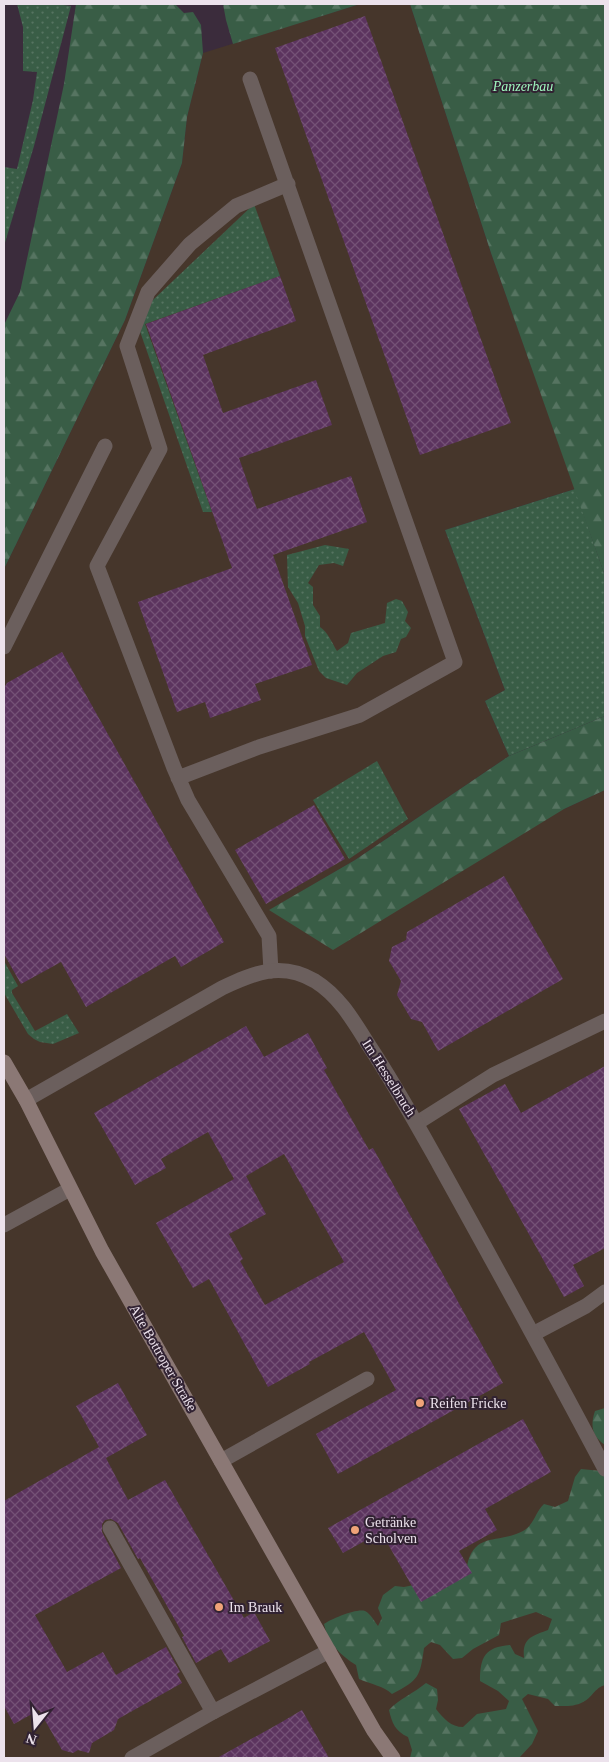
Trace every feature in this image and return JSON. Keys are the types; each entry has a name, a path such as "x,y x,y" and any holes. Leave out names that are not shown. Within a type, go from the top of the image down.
{"street":[{"path":"178,778 259,747 360,715 455,662 250,79"},
{"path":"271,971 268,936 188,800 97,566 160,449 127,346 148,292 190,244 236,206 288,184"},
{"path":"4,647 105,446"},
{"name":"Im Hesselbruch","path":"26,1100 222,988 252,974 282,970 302,975 314,981 336,998 386,1071 417,1123 605,1469"},
{"path":"417,1123 493,1075 605,1021"},
{"name":"Alte Bottroper Straße","path":"4,1062 26,1100 102,1251 374,1732 393,1758"},
{"path":"4,1225 70,1189"},
{"path":"533,1334 586,1306 605,1292"},
{"path":"221,1461 367,1379"},
{"path":"110,1528 214,1712"},
{"path":"138,1757 214,1712 329,1650"}],"shaded area":[{"path":"360,4 410,4 491,253 575,489 445,530 505,690 485,701 509,756 355,860 270,910 564,809 605,790 605,1758 4,1758 4,569 125,320 182,163 187,117 203,53"}],"green space":[{"path":"17,4 71,6 34,146 4,246 4,167 17,169 33,100 37,72 23,71 23,27"},
{"path":"76,4 175,4 184,13 193,12 201,25 203,53 187,117 182,163 125,320 4,569 4,325 20,292 64,84"},
{"path":"223,4 360,4 233,44"},
{"name":"Panzerbau","path":"410,4 605,4 605,576 491,253"},
{"path":"254,204 280,276 145,324 212,512 203,512 135,317"},
{"path":"575,489 605,576 605,716 509,756 485,701 505,690 445,530"},
{"path":"325,545 349,549 343,566 334,563 319,565 308,583 313,587 313,605 320,616 320,627 328,635 337,651 348,643 351,633 385,623 387,603 396,599 402,601 408,612 405,621 411,628 406,637 401,639 396,652 383,656 357,673 347,685 326,678 319,671 305,636 305,626 298,603 288,587 287,555"},
{"path":"605,716 605,790 564,809 333,950 269,910 355,860 509,756"},
{"path":"377,761 408,819 349,859 313,800"},
{"path":"4,961 18,986 12,990 12,993 35,1031 67,1014 79,1033 53,1044 40,1042 28,1034 4,993"},
{"path":"605,1408 605,1445 597,1438 593,1430 593,1421 595,1411"},
{"path":"581,1469 605,1470 605,1685 580,1704 555,1706 548,1699 528,1694 522,1699 538,1731 532,1744 519,1758 410,1758 412,1750 408,1737 397,1729 391,1719 389,1710 393,1706 426,1683 437,1689 438,1700 436,1709 455,1726 463,1727 477,1714 506,1709 509,1701 498,1691 480,1681 483,1660 495,1648 510,1645 515,1654 524,1658 526,1642 533,1636 548,1630 552,1619 536,1612 501,1623 499,1635 473,1649 462,1658 453,1659 440,1645 431,1642 424,1648 417,1677 408,1685 392,1694 381,1687 359,1679 356,1665 345,1657 332,1643 324,1624 344,1614 361,1610 369,1614 378,1626 382,1618 378,1608 383,1595 395,1586 404,1587 424,1583 467,1566 470,1555 481,1543 523,1531 530,1525 544,1504 555,1507 568,1501 575,1477"}],"building":[{"path":"365,16 511,423 420,455 275,48"},
{"path":"280,276 296,321 203,355 223,413 316,380 332,425 239,458 257,509 351,476 367,522 273,555 312,665 255,684 261,700 210,718 205,702 177,712 138,602 232,568 146,324"},
{"path":"62,652 224,942 181,967 175,956 86,1007 61,962 21,984 4,954 4,688 7,683"},
{"path":"314,805 345,859 266,904 235,850"},
{"path":"504,876 563,979 438,1051 422,1022 411,1019 397,995 401,981 389,961 392,947 406,940 407,932"},
{"path":"246,1026 264,1057 308,1033 327,1068 324,1070 369,1150 373,1148 503,1383 338,1474 316,1434 396,1390 364,1332 268,1387 209,1279 193,1288 156,1223 234,1179 208,1132 161,1159 166,1168 135,1185 94,1113","holes":["284,1154 344,1262 265,1305 240,1261 243,1259 229,1234 266,1214 246,1176"]},
{"path":"605,1066 605,1248 573,1265 584,1286 564,1297 459,1109 505,1084 521,1113"},
{"path":"118,1383 147,1435 106,1458 128,1500 165,1480 244,1618 254,1612 270,1641 229,1663 221,1649 196,1663 182,1637 184,1636 118,1523 111,1519 105,1520 102,1524 102,1532 121,1568 35,1615 67,1672 103,1652 116,1675 166,1647 180,1672 177,1674 182,1683 118,1719 114,1730 92,1743 89,1753 78,1750 73,1753 62,1750 39,1710 14,1724 4,1706 4,1501 99,1447 76,1406"},
{"path":"523,1419 551,1472 485,1509 497,1530 459,1551 472,1573 421,1602 381,1532 343,1553 328,1528"},
{"path":"302,1710 329,1758 217,1758 280,1723"}],"place":[{"name":"Reifen Fricke","path":"420,1403"},
{"name":"Getränke Scholven","path":"355,1530"},
{"name":"Im Brauk","path":"219,1607"}]}
